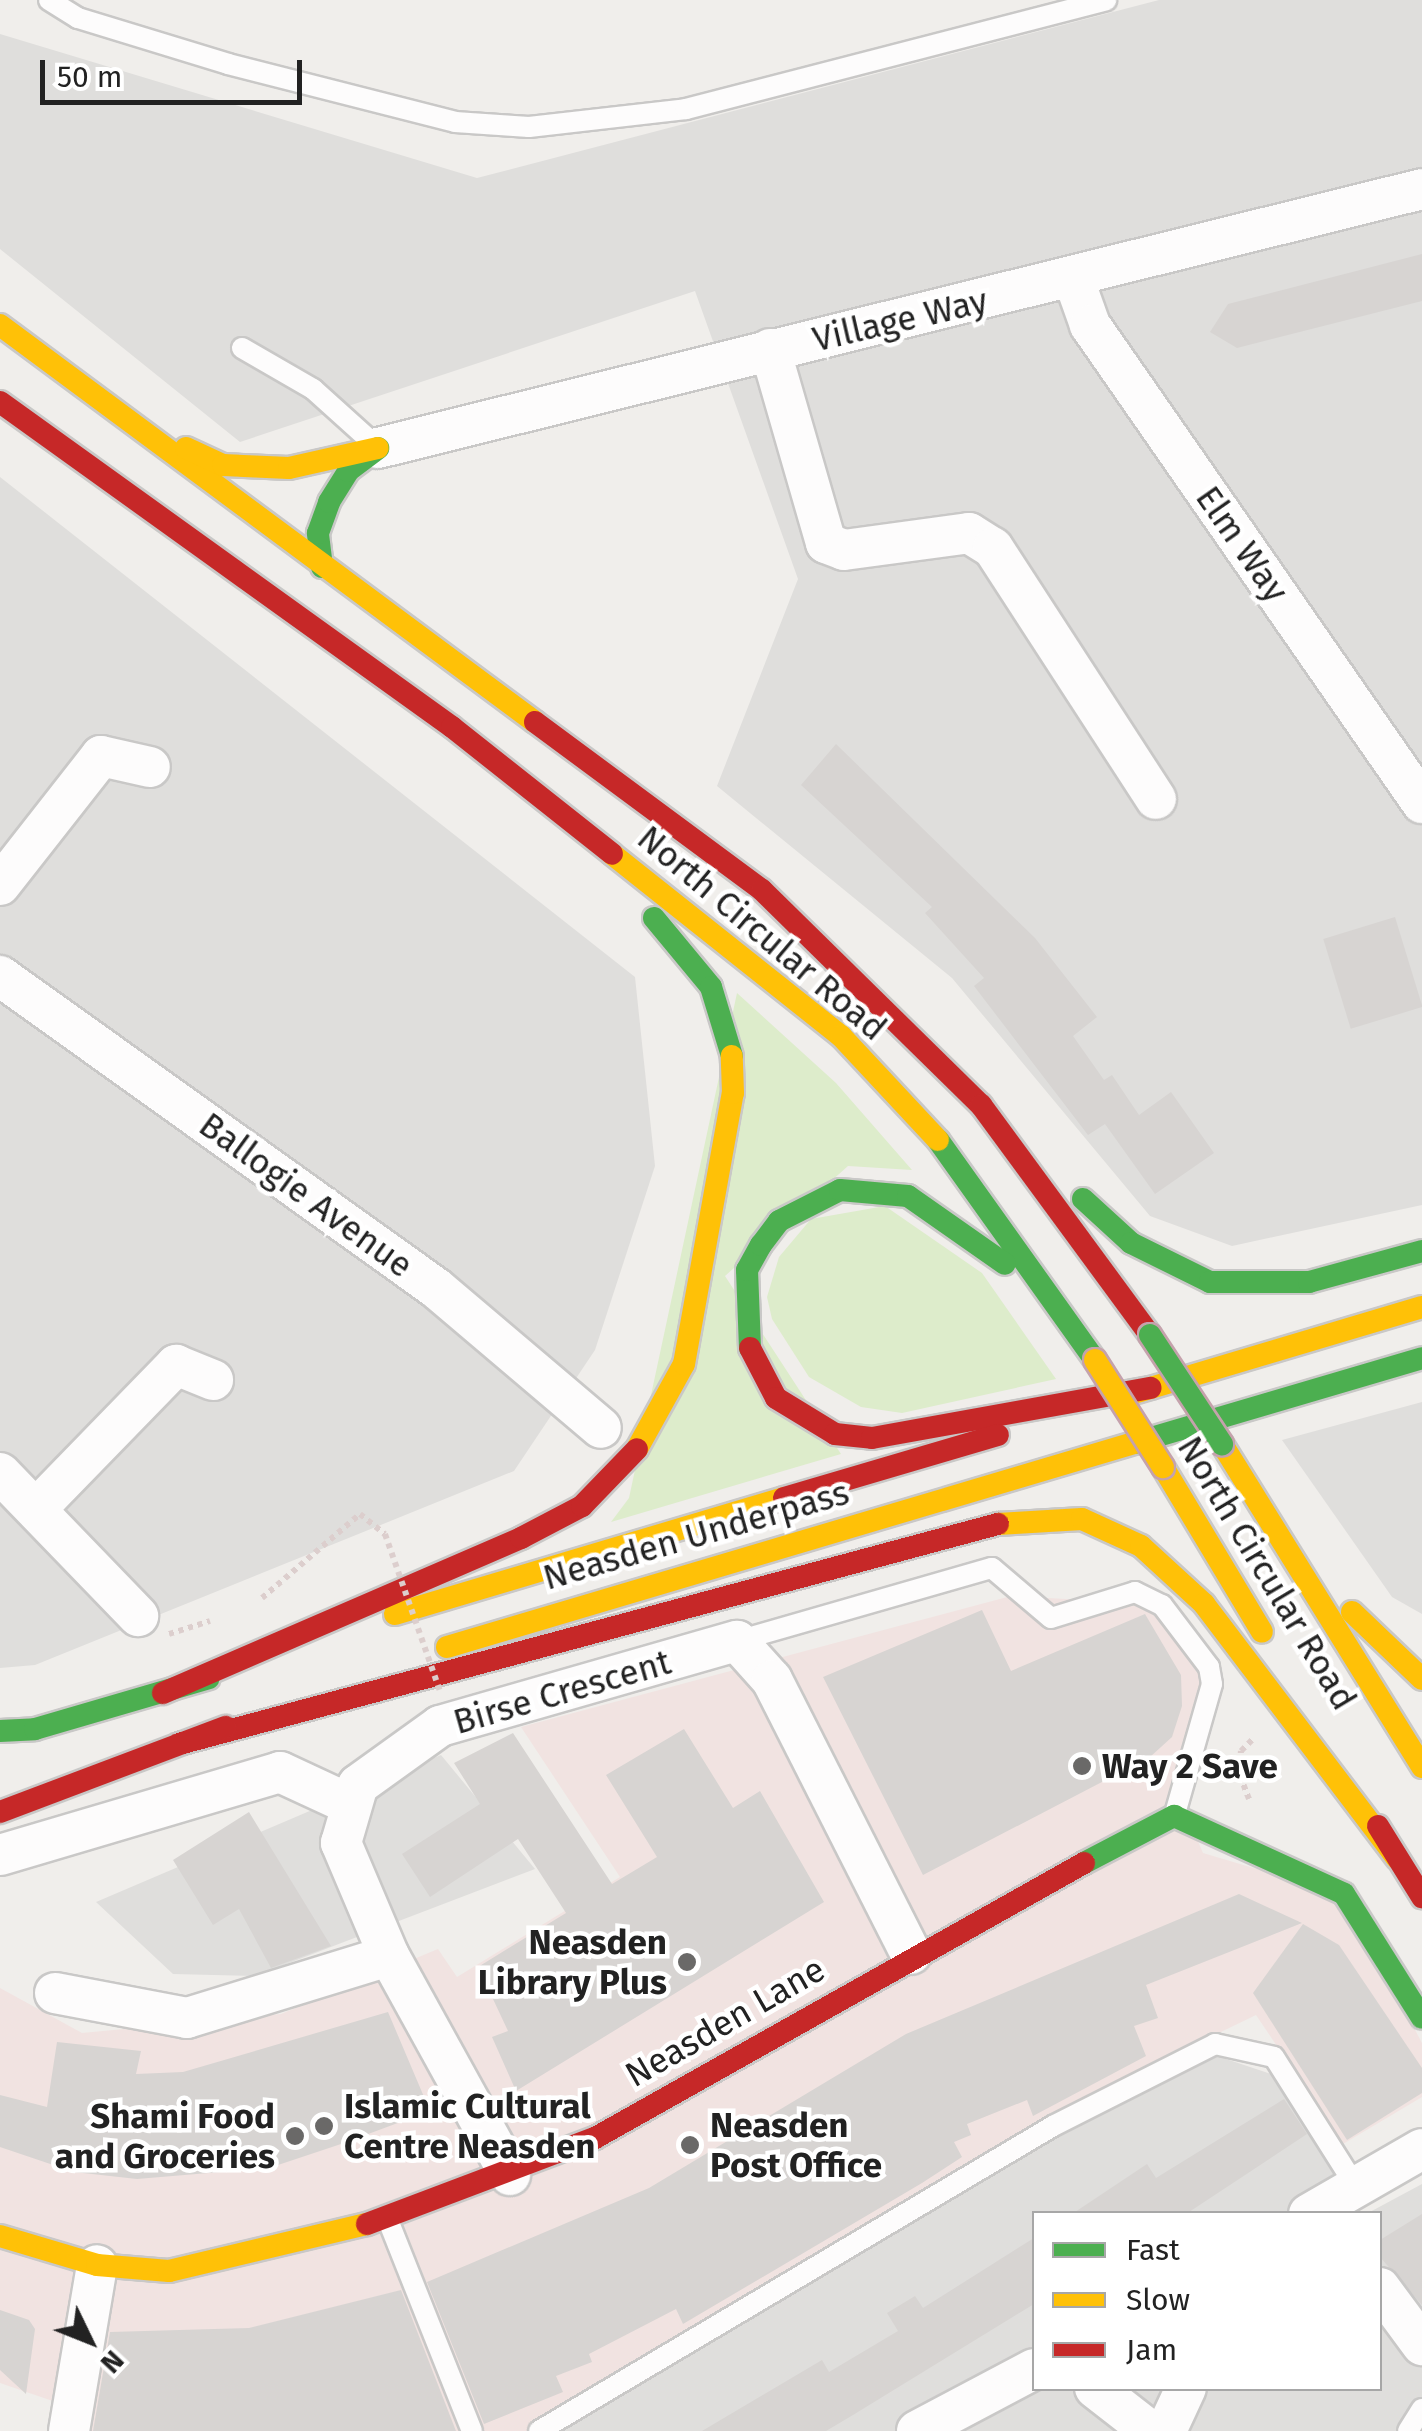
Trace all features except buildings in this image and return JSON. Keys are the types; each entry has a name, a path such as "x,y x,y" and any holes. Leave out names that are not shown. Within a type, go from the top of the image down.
{"main road":[{"name":"North Circular Road","path":"0,325 151,432 322,566 762,890 925,1042 1041,1178 1150,1335 1263,1506 1422,1767"},
{"name":"North Circular Road","path":"0,402 452,727 842,1036 935,1136 1095,1360 1422,1898"},
{"path":"151,432 223,465 289,468 378,448"},
{"path":"322,566 318,534 329,502 348,471 378,448"},
{"path":"163,1694 582,1506 626,1469 684,1364 733,1093 732,1038 711,987 674,938 452,727"},
{"path":"925,1042 1106,1223 1164,1264 1210,1282 1256,1286 1309,1282 1422,1251"},
{"path":"1069,1324 944,1216 875,1188 840,1190 779,1221 748,1270 742,1303 756,1371 790,1409 836,1434 924,1435 1150,1388"},
{"name":"Neasden Underpass","path":"0,1731 163,1694 575,1558 1422,1306"},
{"name":"Neasden Underpass","path":"0,1812 180,1744 586,1603 1422,1358"},
{"path":"1263,1506 1364,1627 1422,1678"},
{"path":"180,1744 1001,1523 1082,1518 1141,1546 1204,1604 1398,1858"},
{"path":"1174,1816 1344,1894 1422,2018"},
{"name":"Neasden Lane","path":"0,2236 97,2265 169,2272 387,2218 510,2176 595,2138 911,1954 1174,1816"}],"street":[{"name":"Village Way","path":"378,448 770,349 1074,280 1422,189"},
{"name":"Elm Way","path":"1074,280 1090,325 1422,802"},
{"path":"770,349 826,543 844,550 937,532 969,533 993,548 1156,799"},
{"path":"0,885 102,756 150,766"},
{"name":"Ballogie Avenue","path":"0,976 436,1288 601,1428"},
{"path":"39,1506 176,1365 212,1380"},
{"path":"0,1473 39,1506 138,1616"},
{"path":"737,1641 772,1680 911,1954"},
{"name":"Birse Crescent","path":"347,1803 358,1786 440,1726 737,1641"},
{"path":"0,1855 280,1772 347,1803 341,1843 389,1956 510,2176"},
{"path":"56,1993 187,2018 389,1956"},
{"path":"1316,2211 1422,2148"},
{"path":"70,2431 97,2265"},
{"path":"1382,2291 1422,2345"},
{"path":"916,2431 1032,2370"},
{"path":"1098,2391 1150,2431"},
{"path":"1166,2431 1185,2391"}],"lane":[{"path":"49,0 78,18 228,64 454,122 529,127 686,109 1106,0"},
{"path":"242,348 313,389 378,448"},
{"path":"737,1641 992,1568 1050,1618 1135,1592 1162,1604 1209,1667 1196,1760 1174,1816"},
{"path":"539,2431 1053,2126 1215,2044 1274,2057 1355,2185"},
{"path":"387,2218 472,2431"},
{"path":"1408,2431 1422,2409"}],"path":[{"path":"249,1607 360,1514 385,1534 442,1694"},
{"path":"138,1616 159,1638 231,1614"},
{"path":"1255,1808 1242,1789 1241,1751 1251,1740 1265,1741"}],"shaded area":[{"path":"1159,0 1422,0 1422,1205 1232,1246 1150,1216 952,978 717,786 798,579 695,291 240,442 0,249 0,34 477,178"},
{"path":"0,477 635,977 655,1166 595,1350 514,1471 35,1665 0,1668"},
{"path":"1422,1402 1422,1614 1392,1597 1282,1440"},
{"path":"1011,1596 1157,1604 1204,1674 1173,1784 1203,1853 1344,1895 1422,2043 1422,2097 1343,2144 1256,2015 1051,2114 532,2431 77,2431 79,2410 0,2383 0,1988 82,2033 281,2014 438,1949 457,1977 620,1877 521,1727"},
{"path":"441,1755 535,1869 255,1976 173,1974 96,1902"},
{"path":"1211,2054 1271,2074 1359,2211 1032,2211 1032,2391 1382,2391 1382,2211 1372,2211 1422,2184 1422,2431 558,2431 1042,2141"}],"green space":[{"path":"737,993 836,1083 912,1170 848,1166 725,1276 841,1454 611,1522 629,1498"},
{"path":"885,1206 982,1273 1056,1379 902,1413 861,1407 809,1377 772,1319 767,1297 779,1257 811,1219"}],"traffic: fast":[{"path":"322,567 318,533 329,502 348,471 378,448"},
{"path":"654,918 711,987 732,1056"},
{"path":"938,1140 1095,1360"},
{"path":"750,1348 747,1270 761,1245 779,1221 840,1190 908,1196 1005,1264"},
{"path":"1083,1199 1131,1243 1210,1282 1309,1282 1422,1251"},
{"path":"1150,1335 1222,1444"},
{"path":"1134,1443 1422,1358"},
{"path":"0,1731 35,1729 209,1678"},
{"path":"1084,1863 1174,1816 1344,1894 1422,2018"}],"traffic: slow":[{"path":"0,325 535,722"},
{"path":"186,448 223,465 289,468 378,448"},
{"path":"612,854 841,1036 938,1140"},
{"path":"637,1449 684,1364 733,1093 732,1056"},
{"path":"1137,1392 1422,1307"},
{"path":"1095,1360 1163,1467"},
{"path":"447,1647 1134,1443"},
{"path":"1222,1444 1422,1767"},
{"path":"1163,1467 1262,1632"},
{"path":"395,1614 784,1498"},
{"path":"998,1524 1082,1519 1141,1546 1204,1604 1397,1858"},
{"path":"1352,1612 1422,1679"},
{"path":"0,2236 97,2265 169,2271 367,2224"}],"traffic: jam":[{"path":"0,402 452,727 612,854"},
{"path":"535,722 762,890 981,1105 1150,1335"},
{"path":"750,1348 776,1398 835,1434 872,1438 1151,1388"},
{"path":"784,1498 998,1435"},
{"path":"163,1693 521,1538 582,1506 637,1449"},
{"path":"179,1744 998,1524"},
{"path":"0,1812 225,1727"},
{"path":"1378,1826 1422,1897"},
{"path":"367,2224 595,2138 1084,1863"}],"place":[{"name":"Way 2 Save","path":"1082,1766"},
{"name":"Neasden Library Plus","path":"687,1962"},
{"name":"Islamic Cultural Centre Neasden","path":"324,2126"},
{"name":"Shami Food and Groceries","path":"295,2136"},
{"name":"Neasden Post Office","path":"690,2145"}]}
